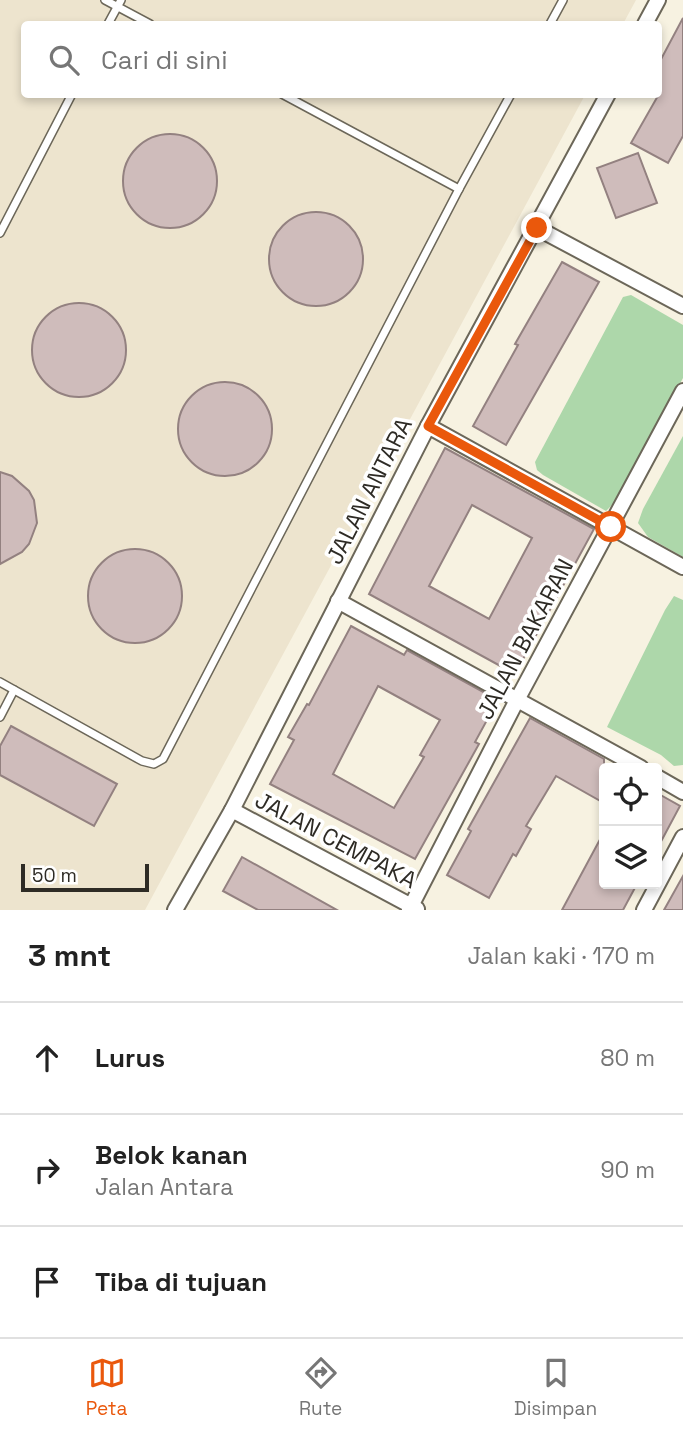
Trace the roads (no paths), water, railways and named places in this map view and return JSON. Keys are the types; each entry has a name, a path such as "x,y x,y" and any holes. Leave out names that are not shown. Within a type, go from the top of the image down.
{"street":[{"path":"647,21 658,0"},
{"name":"JALAN ANTARA","path":"175,910 232,810 428,426 606,98"},
{"path":"537,228 683,306"},
{"name":"JALAN BAKARAN","path":"413,909 517,700 683,391"},
{"path":"428,426 683,567"},
{"path":"338,601 632,763"},
{"path":"662,780 683,792"},
{"name":"JALAN CEMPAKA","path":"232,810 413,909"},
{"path":"644,910 683,837"}],"lane":[{"path":"104,0 119,4 145,21"},
{"path":"552,21 563,0"},
{"path":"110,21 119,4"},
{"path":"0,233 70,98"},
{"path":"289,98 460,189"},
{"path":"0,682 142,761 154,764 163,759 509,98"},
{"path":"0,717 14,690"}]}
